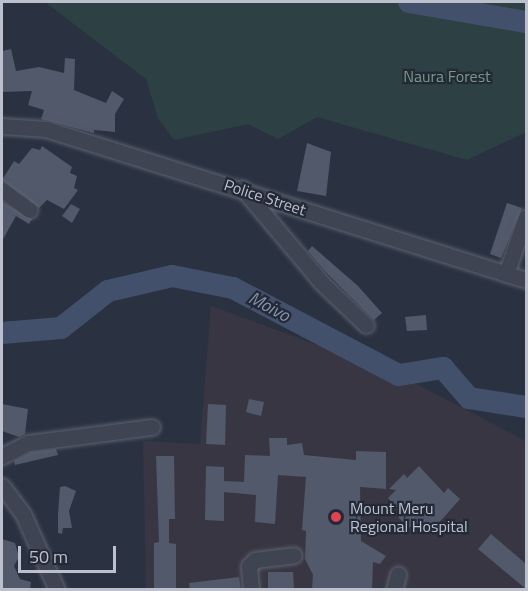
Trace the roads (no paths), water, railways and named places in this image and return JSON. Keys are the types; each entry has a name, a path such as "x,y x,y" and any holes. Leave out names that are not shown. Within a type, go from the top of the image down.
{"street":[{"name":"Police Street","path":"2,126 46,129 242,188 355,228 526,280"},
{"path":"242,188 314,275 366,325"},
{"path":"2,190 30,210"},
{"path":"506,274 526,217"},
{"path":"2,456 28,444 152,427"},
{"path":"2,486 23,514 57,590"},
{"path":"250,590 249,566 255,560 294,555"}],"waterway":[{"path":"409,2 526,22"},
{"name":"Moivo","path":"2,333 61,328 108,291 172,276 233,288 399,375 443,368 469,398 526,407"}],"place":[{"name":"Mount Meru Regional Hospital","path":"336,517"}],"park label":[{"name":"Naura Forest","path":"447,76"}]}
